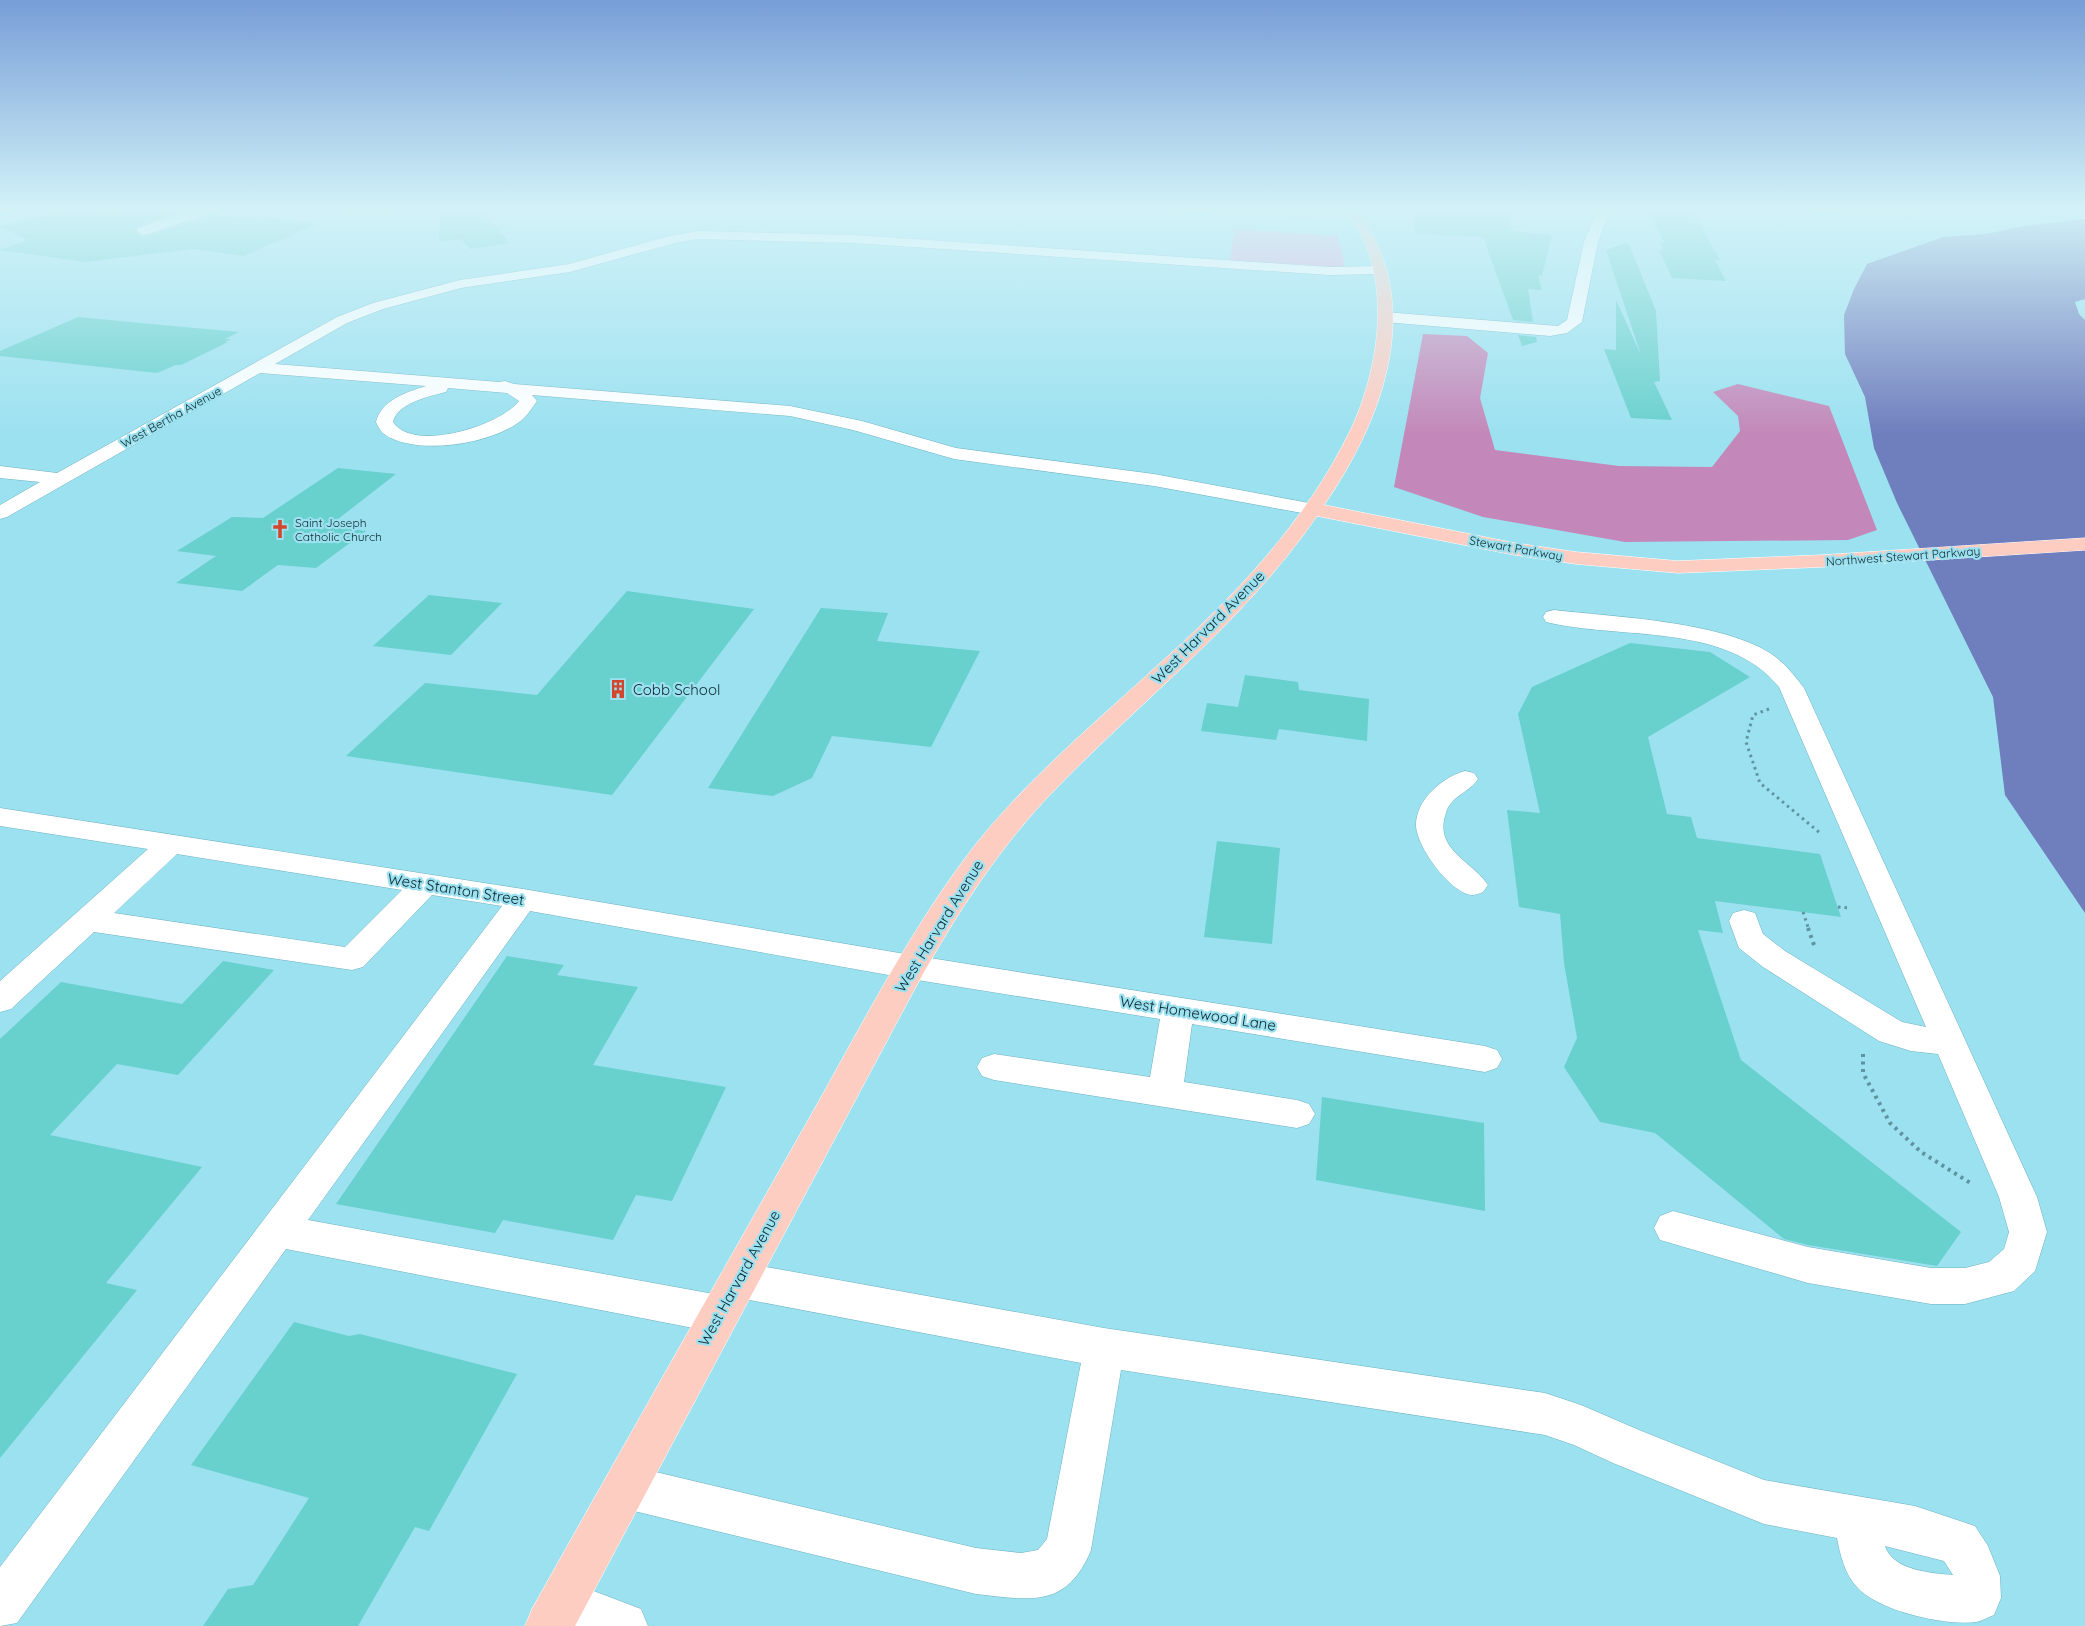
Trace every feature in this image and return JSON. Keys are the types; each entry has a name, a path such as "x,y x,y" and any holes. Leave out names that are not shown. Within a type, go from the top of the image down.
{"main road":[{"name":"West Harvard Avenue","path":"555,1615 911,967 947,907 985,852 1026,801 1085,743 1198,640 1278,555 1313,509 1348,453 1367,415 1383,362 1385,317 1381,283"},
{"name":"Stewart Parkway","path":"1313,509 1515,549 1576,558 1678,567 1722,567"},
{"name":"Northwest Stewart Parkway","path":"1722,567 2085,544"}],"street":[{"name":"West Bertha Avenue","path":"0,513 260,368 342,320 378,306 468,283"},
{"path":"1385,317 1550,331 1569,327 1574,322 1582,283"},
{"path":"260,368 506,386 790,412 856,424 954,453 1154,480 1313,509"},
{"path":"479,384 434,389 408,397 389,410 385,416 385,424 389,429 418,439 441,440 479,433 510,420 525,408 528,401 525,396 506,386"},
{"path":"0,472 61,479"},
{"path":"1554,617 1672,632 1733,644 1773,665 1789,682 1802,707 1949,1042 2022,1210 2028,1232 2021,1259 2000,1278 1965,1286 1932,1286 1808,1266 1673,1228"},
{"path":"1465,779 1440,798 1432,814 1430,831 1436,849 1446,863 1473,885"},
{"name":"West Stanton Street","path":"0,817 424,885 523,899 911,967"},
{"path":"0,1000 170,845"},
{"path":"86,920 352,959 424,885"},
{"path":"0,1606 523,899"},
{"path":"1744,921 1750,940 1774,959 1891,1032 1911,1038 1949,1042"},
{"name":"West Homewood Lane","path":"911,967 1485,1059"},
{"path":"1164,1093 1178,1010"},
{"path":"994,1068 1297,1114"},
{"path":"278,1231 729,1297 1104,1348 1545,1414 1581,1426 1628,1448 1764,1502 1856,1519"},
{"path":"626,1487 976,1571 1021,1576 1050,1572 1068,1550 1104,1348"},
{"path":"555,1615 624,1626"}],"path":[{"path":"1802,707 1775,707 1753,715 1746,742 1760,783 1784,806 1821,834"},
{"path":"1838,907 1852,910 1849,901"},
{"path":"1878,1024 1863,1040 1863,1074 1890,1124 1921,1152 1964,1180 2022,1210"}],"shaded area":[{"path":"1423,334 1467,336 1488,353 1480,398 1495,450 1619,466 1712,467 1740,431 1738,416 1713,392 1738,384 1829,406 1877,530 1848,540 1625,542 1483,517 1394,487"}],"water":[{"path":"1857,283 2085,283 2085,299 2075,302 2079,314 2085,320 2085,913 2005,795 1993,697 1897,503 1874,448 1865,397 1845,354 1844,315"}],"building":[{"path":"1500,283 1540,283 1542,290 1528,289 1533,322 1513,320"},
{"path":"1617,283 1645,283 1656,311 1660,381 1654,382 1672,420 1631,418 1604,349 1616,350 1616,300 1641,355"},
{"path":"78,317 239,332 225,339 231,339 225,342 228,342 181,365 176,365 157,373 0,356 0,351"},
{"path":"1518,335 1536,337 1537,342 1522,346"},
{"name":"Saint Joseph Catholic Church","path":"338,468 396,474 329,526 366,531 316,568 278,565 242,591 176,583 216,556 177,551 232,517 263,518"},
{"name":"Cobb School","path":"627,591 754,609 612,795 346,756 425,683 537,695"},
{"path":"429,595 502,603 451,655 373,646"},
{"path":"821,608 888,613 877,641 980,651 931,747 832,736 812,778 773,796 708,788"},
{"path":"1630,643 1710,652 1750,677 1648,737 1667,814 1691,817 1697,838 1820,854 1841,917 1715,901 1723,933 1698,930 1741,1060 1961,1232 1937,1266 1808,1245 1784,1239 1655,1133 1600,1122 1564,1067 1577,1038 1564,963 1560,914 1519,907 1507,810 1540,813 1518,714 1532,687"},
{"path":"1245,675 1298,682 1299,690 1369,699 1367,741 1279,729 1276,740 1201,731 1207,703 1238,707"},
{"path":"1217,841 1280,848 1272,944 1204,937"},
{"path":"507,956 564,965 557,975 638,987 593,1065 726,1087 672,1201 636,1195 613,1240 503,1220 495,1233 336,1204"},
{"path":"223,961 274,970 178,1075 117,1064 50,1135 202,1167 106,1283 137,1290 0,1458 0,1039 61,982 182,1004"},
{"path":"1322,1097 1484,1123 1485,1211 1316,1180"},
{"path":"294,1322 349,1336 360,1334 517,1374 429,1531 415,1527 358,1626 203,1626 228,1589 253,1585 309,1498 191,1465"}],"place":[{"name":"Saint Joseph Catholic Church","path":"280,529"},
{"name":"Cobb School","path":"618,689"}]}
